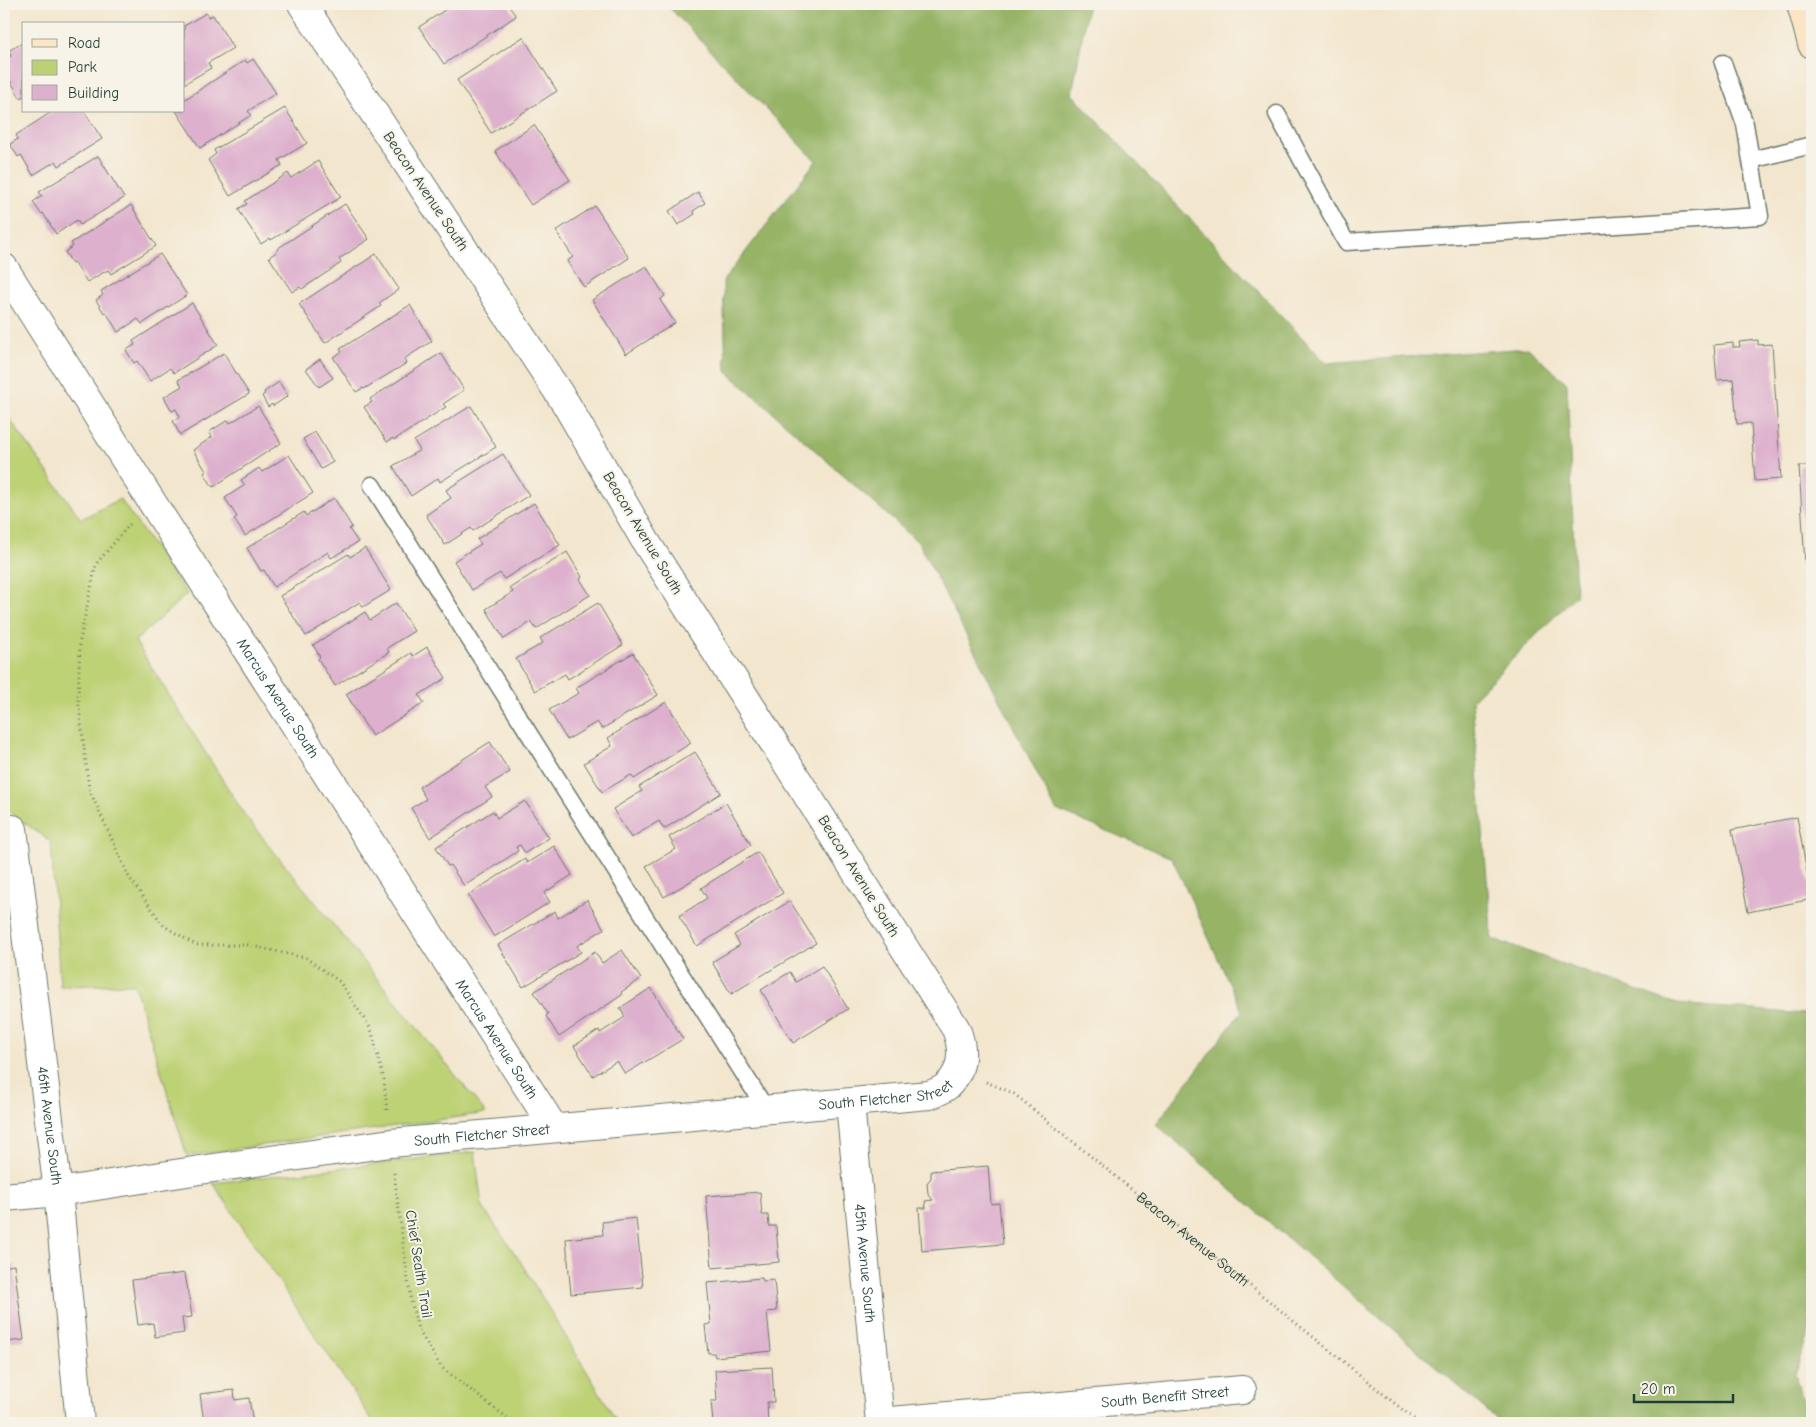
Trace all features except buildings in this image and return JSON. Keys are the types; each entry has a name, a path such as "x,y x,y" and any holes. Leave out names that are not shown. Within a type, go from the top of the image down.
{"main road":[{"path":"1801,4 1812,44"}],"street":[{"name":"Beacon Avenue South","path":"302,4 566,404 652,550 956,1029 961,1040 963,1054 958,1073"},
{"name":"Marcus Avenue South","path":"4,268 554,1128"},
{"name":"46th Avenue South","path":"13,829 58,1192 80,1423"},
{"name":"South Fletcher Street","path":"4,1197 58,1192 391,1143 929,1095 946,1088 958,1073"},
{"name":"45th Avenue South","path":"850,1103 880,1423"},
{"name":"South Benefit Street","path":"880,1423 1242,1390"}],"lane":[{"path":"1278,114 1346,242 1760,216 1745,124 1722,63"},
{"path":"1751,160 1812,145"},
{"path":"372,485 766,1110"}],"path":[{"path":"150,499 96,564 80,640 78,698 89,789 129,877 164,926 196,945 248,945 306,958 340,982 372,1029 384,1080 388,1114"},
{"name":"Beacon Avenue South","path":"958,1073 1013,1093 1419,1423"},
{"name":"Chief Sealth Trail","path":"393,1167 410,1296 418,1329 441,1366 514,1423"}],"green space":[{"path":"666,4 1088,4 1072,94 1326,363 1528,348 1567,383 1576,595 1472,700 1492,939 1676,1004 1806,1014 1812,1031 1812,1323 1795,1374 1808,1423 1501,1423 1156,1124 1242,1011 1172,858 1056,810 919,543 726,371 723,281 816,161"},
{"path":"4,411 81,519 120,499 187,594 135,641 246,817 486,1113 187,1156 134,984 60,986 51,842 4,808"},
{"path":"475,1152 482,1206 520,1261 618,1423 374,1423 213,1183"}]}
